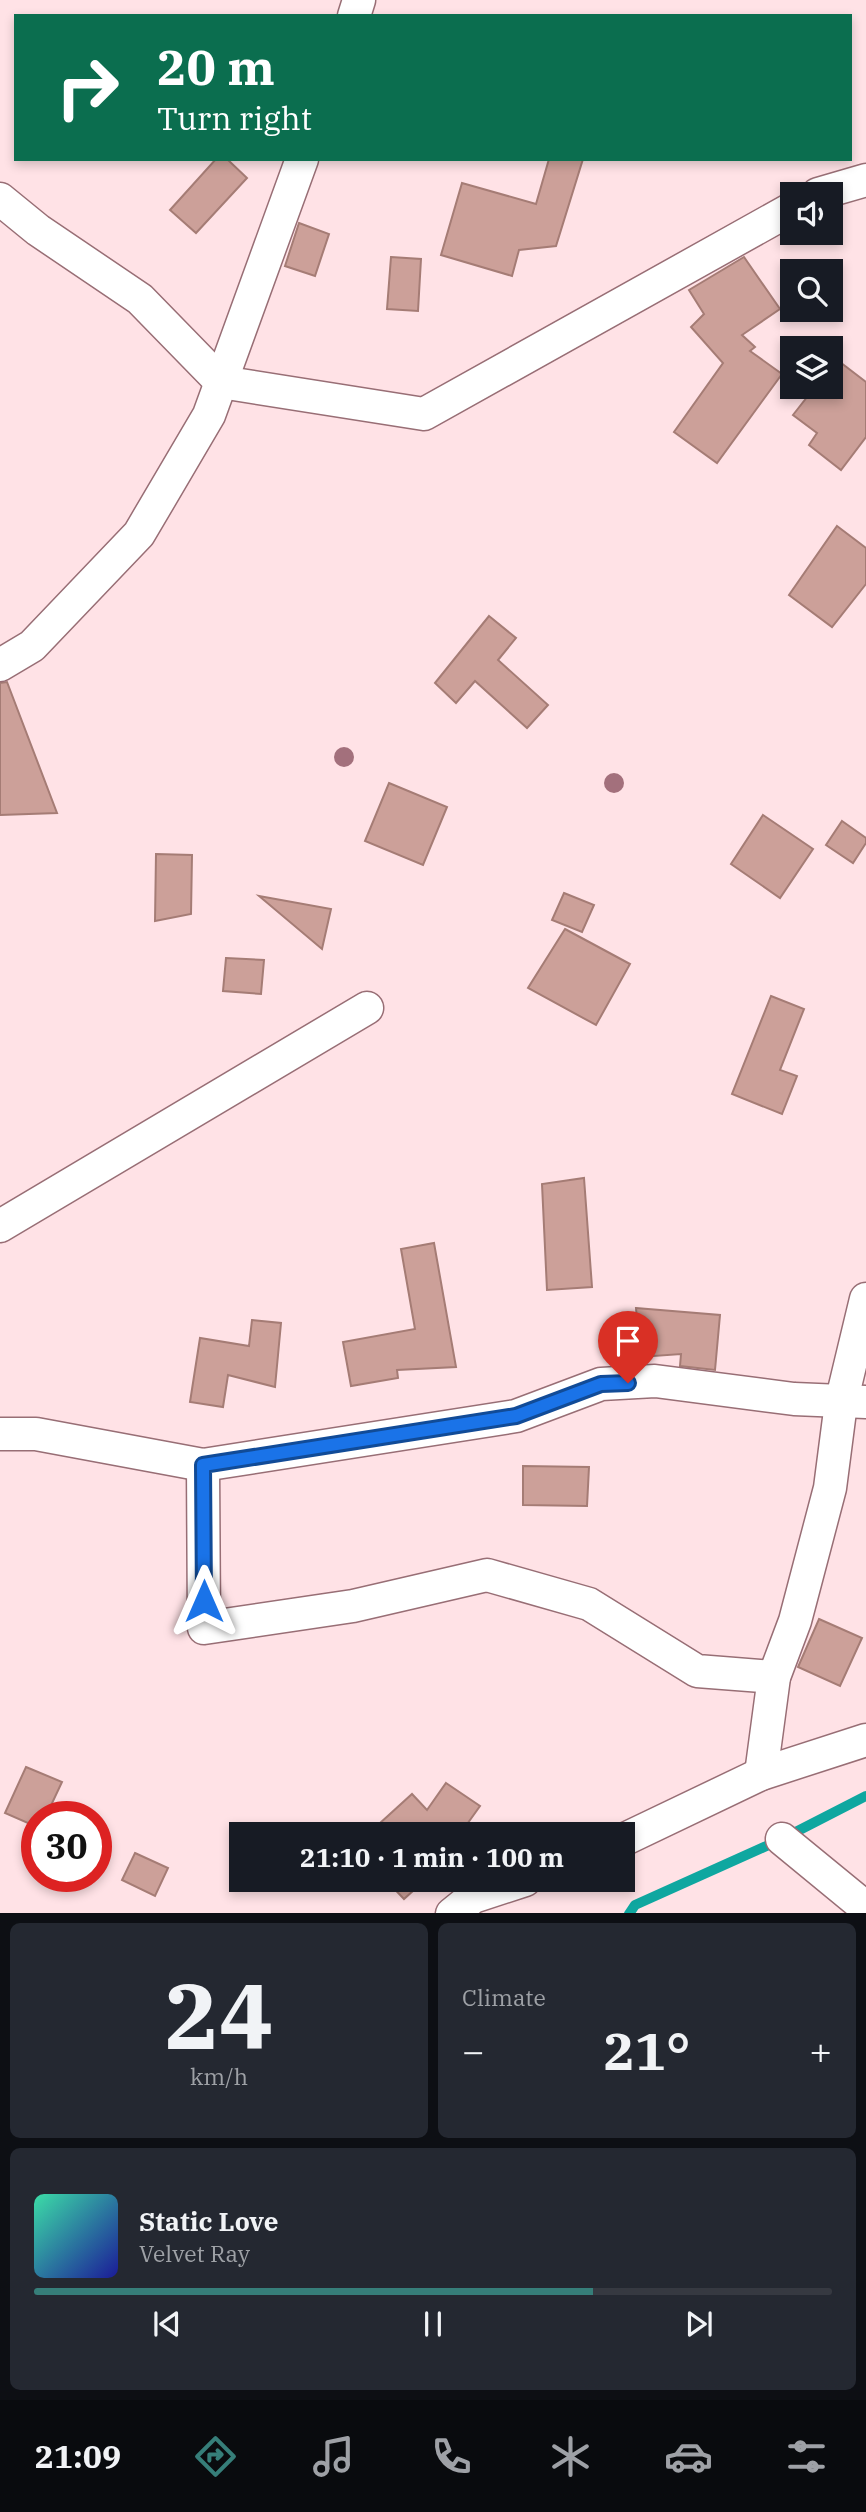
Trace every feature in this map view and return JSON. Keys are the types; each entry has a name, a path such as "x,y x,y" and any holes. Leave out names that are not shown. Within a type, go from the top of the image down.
{"street":[{"path":"0,665 32,646 139,534 209,415 301,161"},
{"path":"843,187 866,180"},
{"path":"0,198 38,230 140,299 221,382 424,414 780,215"},
{"path":"0,1226 368,1008"},
{"path":"761,1774 774,1677 795,1621 853,1402 866,1299"},
{"path":"0,1434 36,1434 203,1465 516,1416 601,1384 655,1381 853,1402"},
{"path":"203,1465 205,1628 353,1606 487,1575 589,1604 697,1671 774,1677"},
{"path":"635,1834 761,1774 866,1740"},
{"path":"782,1839 866,1908"},
{"path":"452,1913 473,1897 489,1892"}],"building":[{"path":"214,161 229,161 247,178 196,233 170,210"},
{"path":"548,161 582,161 556,246 519,250 512,276 441,255 462,183 536,204"},
{"path":"299,223 329,234 315,276 285,266"},
{"path":"391,257 421,259 418,311 387,309"},
{"path":"744,257 780,309 742,335 755,347 750,351 780,373 780,377 717,463 674,432 723,363 691,327 704,314 689,290"},
{"path":"843,364 866,382 866,437 841,470 809,445 817,433 793,415 806,399 843,399"},
{"path":"837,526 866,548 866,584 832,627 789,595"},
{"path":"489,616 516,638 498,660 548,705 527,728 475,681 456,703 435,683"},
{"path":"7,682 57,813 0,815 0,683"},
{"path":"389,783 447,807 423,865 365,841"},
{"path":"763,815 813,849 780,898 731,864"},
{"path":"842,821 866,838 866,843 853,863 826,845"},
{"path":"156,854 192,855 191,914 155,921"},
{"path":"564,893 594,905 582,932 552,920"},
{"path":"259,896 331,909 322,949"},
{"path":"565,929 630,964 596,1025 528,988"},
{"path":"226,958 264,960 261,994 223,991"},
{"path":"771,996 804,1009 780,1070 797,1076 782,1114 732,1094"},
{"path":"584,1178 592,1287 547,1290 542,1184"},
{"path":"434,1243 456,1367 397,1370 398,1378 351,1386 343,1342 415,1329 401,1249"},
{"path":"636,1308 720,1315 715,1370 680,1366 681,1354 640,1357"},
{"path":"252,1320 281,1323 275,1387 228,1375 223,1407 190,1402 200,1338 249,1346"},
{"path":"523,1466 589,1467 587,1506 523,1505"},
{"path":"819,1619 862,1638 840,1686 798,1667"},
{"path":"26,1767 62,1782 53,1801 21,1801 21,1820 5,1813"},
{"path":"446,1783 480,1806 469,1822 381,1822 412,1794 427,1810"},
{"path":"135,1853 168,1868 155,1896 122,1880"},
{"path":"397,1892 412,1892 404,1899"}],"waterway":[{"path":"630,1913 635,1905 782,1839 866,1796"}],"route":[{"path":"204,1601 203,1465 516,1416 601,1384 628,1383"}]}
